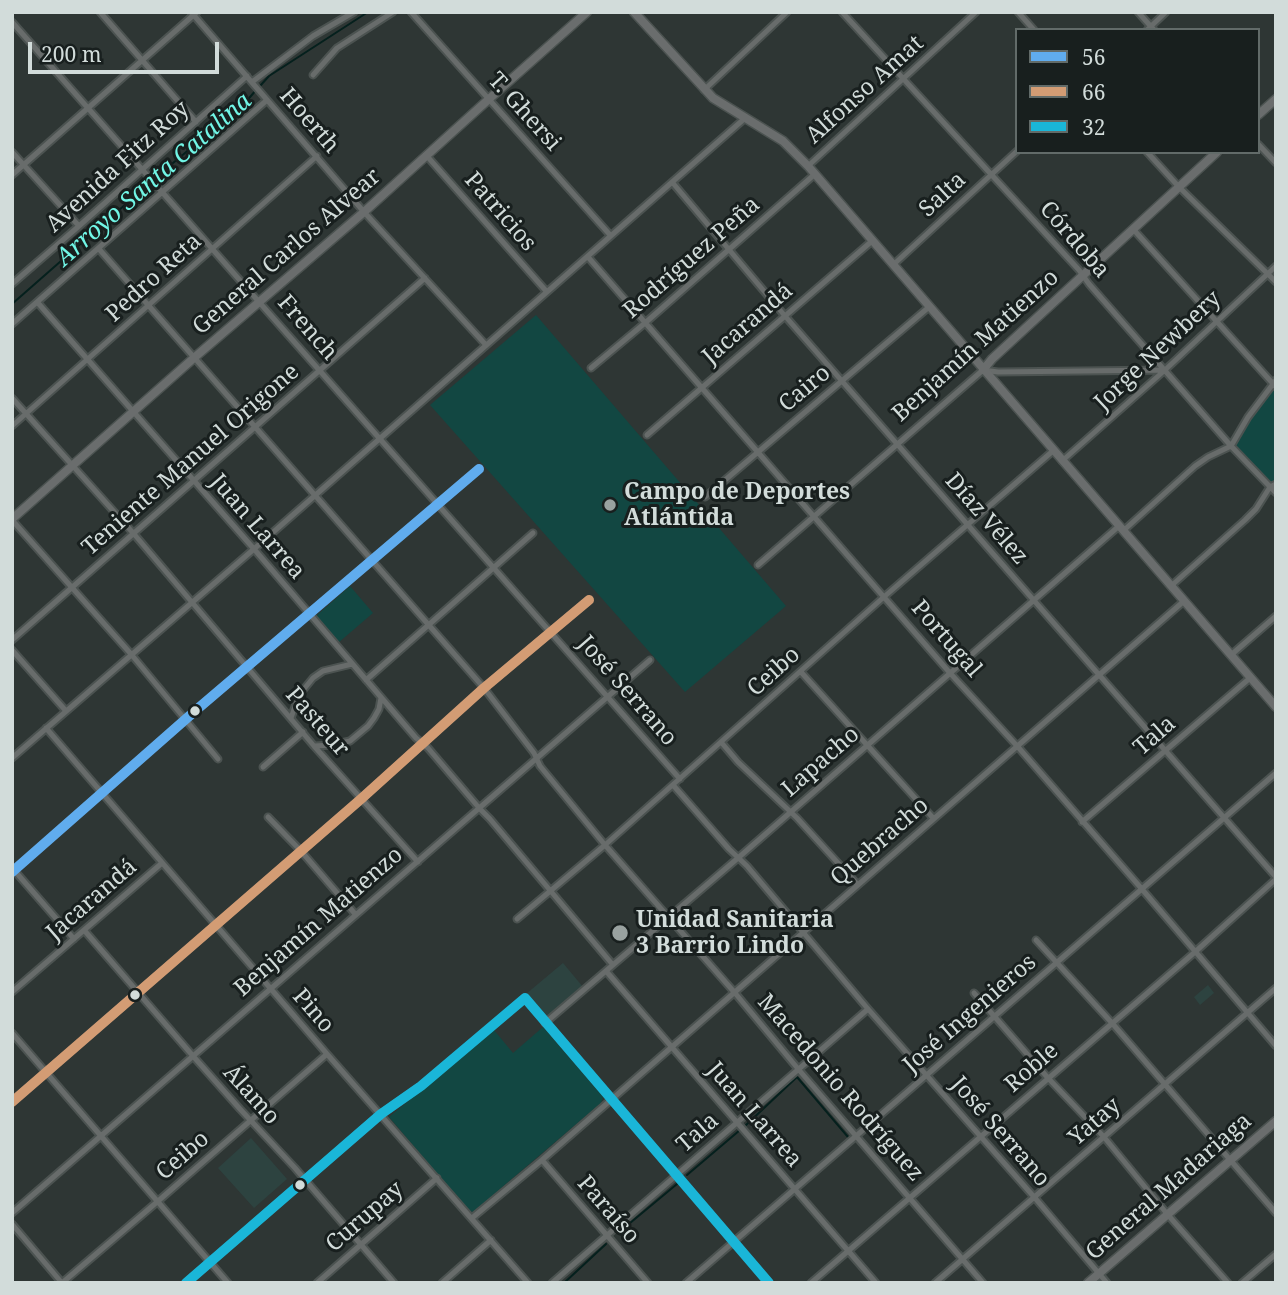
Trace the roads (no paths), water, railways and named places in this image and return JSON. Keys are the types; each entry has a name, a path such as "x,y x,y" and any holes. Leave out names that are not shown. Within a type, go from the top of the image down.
{"street":[{"path":"100,12 196,122"},
{"path":"253,83 313,36 354,12"},
{"path":"313,75 337,48 393,12"},
{"name":"T. Ghersi","path":"411,12 611,236"},
{"name":"General Carlos Alvear","path":"12,520 195,357 364,212 587,12"},
{"path":"634,12 713,98 783,141 808,166 1276,707"},
{"path":"704,90 787,12"},
{"name":"Córdoba","path":"842,12 1083,275 1231,446 1273,485 1276,493"},
{"name":"Alfonso Amat","path":"808,166 976,12"},
{"path":"1018,12 1032,28"},
{"path":"1138,12 1150,28"},
{"path":"1152,28 1166,12"},
{"path":"12,175 194,13"},
{"name":"Hoerth","path":"194,13 364,212 486,345"},
{"name":"French","path":"12,22 380,438"},
{"name":"Avenida Fitz Roy","path":"14,279 79,226 247,76"},
{"path":"1260,113 1276,99"},
{"name":"Avenida Fitz Roy","path":"12,324 267,100"},
{"path":"12,758 744,118"},
{"path":"1260,146 1276,163"},
{"path":"12,152 79,226"},
{"name":"Salta","path":"893,265 1015,153"},
{"path":"1149,154 1276,282"},
{"name":"Benjamín Matienzo","path":"758,565 983,370 1215,154"},
{"name":"Patricios","path":"426,155 547,292"},
{"name":"Pedro Reta","path":"12,426 317,156"},
{"name":"Rodríguez Peña","path":"591,368 815,174"},
{"name":"Díaz Vélez","path":"672,182 785,316 1276,878"},
{"path":"1133,229 1275,383 1248,417 1231,446"},
{"name":"Jacarandá","path":"647,435 872,241"},
{"name":"Macedonio Rodríguez","path":"99,249 484,688 534,753 540,766 605,845 983,1283"},
{"name":"Portugal","path":"588,257 1276,1046"},
{"name":"Jorge Newbery","path":"1062,461 1165,370 1276,266"},
{"name":"Teniente Manuel Origone","path":"12,640 425,278"},
{"name":"Juan Larrea","path":"38,303 381,698 491,819 613,965"},
{"name":"Cairo","path":"705,497 929,307"},
{"path":"983,370 1165,370"},
{"name":"Pasteur","path":"12,398 134,534 314,746 418,862"},
{"name":"José Serrano","path":"380,438 680,779"},
{"name":"Lapacho","path":"545,1023 950,673 1195,466 1231,446"},
{"name":"Ceibo","path":"517,919 605,845 1054,450"},
{"path":"74,939 13,870 479,469"},
{"path":"1171,587 1256,509 1273,485"},
{"path":"12,520 131,654 218,759"},
{"path":"366,680 533,533"},
{"path":"12,1102 361,799 484,688 589,600"},
{"name":"Quebracho","path":"472,1217 542,1160 1184,601"},
{"path":"1231,655 1276,616"},
{"path":"12,650 66,711"},
{"name":"Benjamín Matienzo","path":"12,1213 649,660"},
{"path":"291,718 299,695 313,678 323,671 352,664"},
{"path":"801,672 934,819"},
{"name":"Tala","path":"1082,822 1250,678"},
{"path":"314,746 332,746 350,741 374,718 381,698"},
{"name":"Pino","path":"46,728 528,1283"},
{"path":"263,767 303,732"},
{"path":"721,742 858,885"},
{"name":"José Ingenieros","path":"687,1283 1276,773"},
{"name":"José Serrano","path":"673,785 1107,1283"},
{"path":"268,817 356,915"},
{"name":"Jacarandá","path":"12,992 162,863"},
{"name":"Roble","path":"811,1283 1195,952 1276,878"},
{"name":"Álamo","path":"85,930 394,1283"},
{"path":"1036,940 1112,1023 1276,1213"},
{"name":"Juan Larrea","path":"606,971 876,1283"},
{"name":"Yatay","path":"935,1283 1276,988"},
{"path":"974,993 1104,1137 1228,1283"},
{"path":"186,1283 381,1114 421,1086 525,998 769,1283"},
{"name":"Tala","path":"552,1283 868,1009"},
{"path":"12,1033 228,1283"},
{"name":"Ceibo","path":"62,1283 327,1054"},
{"name":"General Madariaga","path":"1088,1283 1276,1121"},
{"name":"Paraíso","path":"542,1160 648,1283"},
{"name":"Curupay","path":"317,1283 437,1178"},
{"path":"12,1224 62,1283"},
{"path":"442,1283 491,1240"},
{"path":"1242,1283 1276,1254"}],"waterway":[{"name":"Arroyo Santa Catalina","path":"260,86 269,76 368,12"},
{"name":"Arroyo Santa Catalina","path":"155,178 245,103 256,90"},
{"name":"Arroyo Santa Catalina","path":"12,304 151,182"},
{"path":"746,1125 797,1077 848,1137"},
{"path":"687,1175 740,1130"},
{"path":"618,1233 677,1184"},
{"path":"564,1283 606,1244"}],"place":[{"name":"Campo de Deportes Atlántida","path":"610,505"},
{"name":"Unidad Sanitaria 3 Barrio Lindo","path":"620,933"}]}
